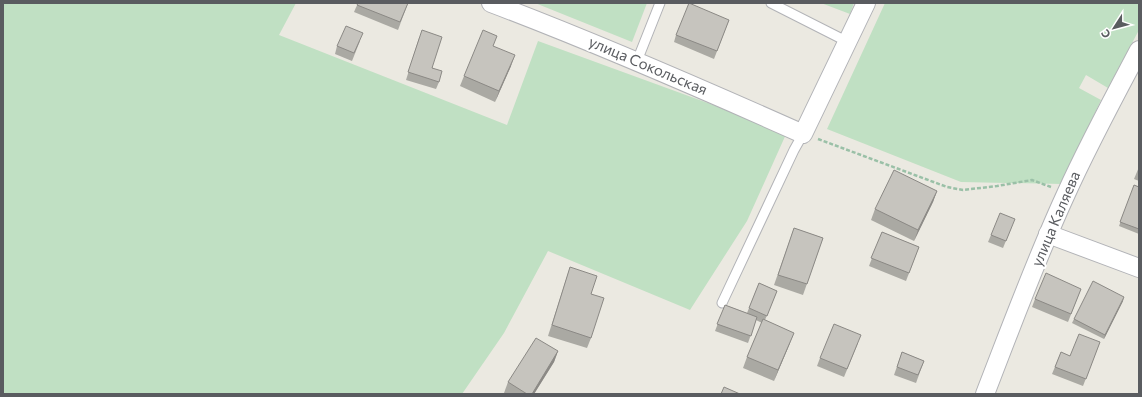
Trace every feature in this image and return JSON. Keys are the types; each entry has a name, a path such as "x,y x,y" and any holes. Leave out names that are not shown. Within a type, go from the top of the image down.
{"street":[{"name":"улица Сокольская","path":"491,3 637,61 803,134"},
{"path":"803,134 866,3"},
{"name":"улица Каляева","path":"985,394 1048,234 1066,193 1091,141 1139,50"},
{"path":"1048,234 1139,268"}],"lane":[{"path":"637,61 660,3"},
{"path":"771,3 848,42"},
{"path":"722,303 794,150 803,134"}],"path":[{"path":"803,134 947,187 963,190 1032,180 1066,193"}],"green space":[{"path":"3,3 296,3 279,35 507,125 538,41 787,132 747,221 690,310 548,251 504,333 462,394 3,394"},
{"path":"535,3 647,3 632,42"},
{"path":"821,3 854,3 850,14"},
{"path":"885,3 1139,3 1139,30 1108,88 1086,75 1079,88 1101,100 1062,184 961,182 827,129"}],"building":[{"path":"358,3 408,3 400,22 357,5"},
{"path":"689,3 729,20 717,51 676,35"},
{"path":"346,26 363,33 354,53 337,46"},
{"path":"422,30 442,37 432,68 442,71 439,82 408,72"},
{"path":"483,30 497,36 493,46 515,55 499,91 464,76"},
{"path":"894,170 937,191 918,230 875,209"},
{"path":"1134,185 1139,187 1139,229 1120,222"},
{"path":"1000,213 1015,219 1006,241 991,235"},
{"path":"794,228 823,238 807,284 778,275"},
{"path":"882,232 919,247 909,273 871,258"},
{"path":"570,267 597,276 591,294 604,298 591,338 552,325"},
{"path":"1046,273 1081,289 1071,314 1035,299"},
{"path":"1093,281 1124,297 1105,335 1074,319"},
{"path":"759,283 777,291 767,316 749,308"},
{"path":"725,305 757,317 751,336 717,324"},
{"path":"763,319 794,333 778,370 747,357"},
{"path":"834,324 861,335 847,369 820,358"},
{"path":"1079,334 1100,342 1086,379 1055,367 1061,352 1070,356"},
{"path":"536,338 558,351 532,394 527,394 508,382"},
{"path":"902,352 924,361 918,375 897,367"},
{"path":"724,387 740,394 721,394"}]}
